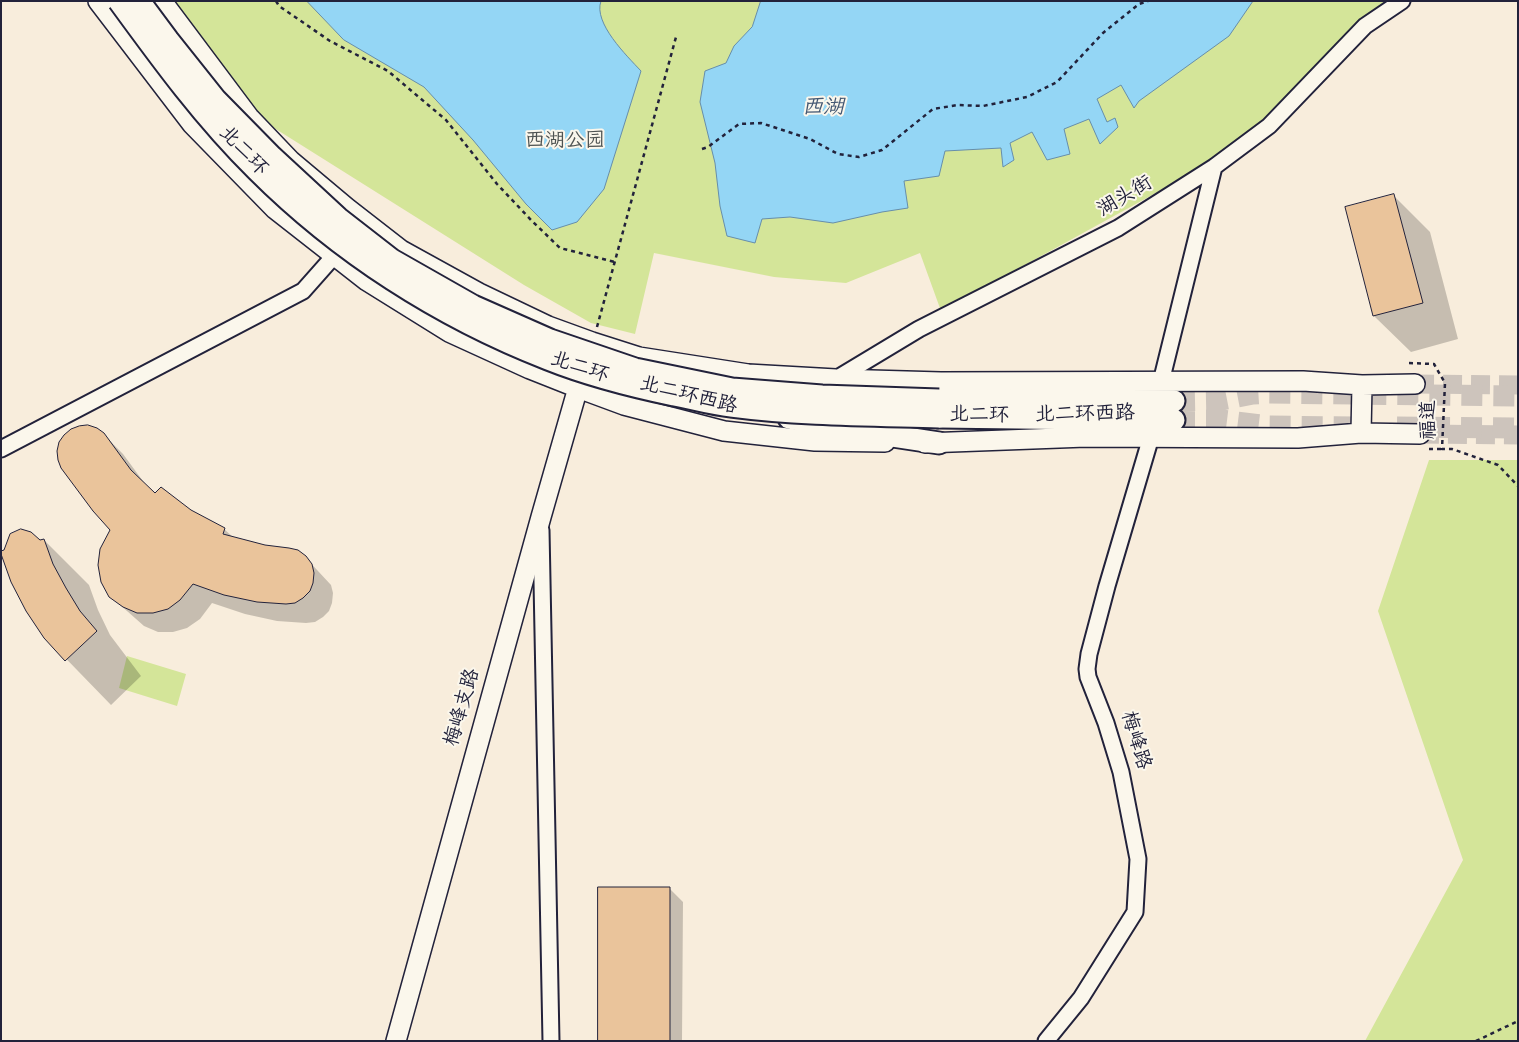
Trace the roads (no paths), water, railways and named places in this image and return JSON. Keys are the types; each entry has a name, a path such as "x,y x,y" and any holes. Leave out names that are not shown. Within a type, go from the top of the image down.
{"highway":[{"name":"北二环","path":"119,1 154,49 199,105 257,170 326,232 382,273 466,322 548,360 630,386 729,406 821,414 939,408 1174,410"},
{"name":"北二环","path":"139,1 215,99 272,157 338,218 392,260 473,306 550,340 635,369 732,389 939,408"},
{"path":"729,406 833,427 939,443"}],"main road":[{"name":"北二环西路","path":"98,1 192,124 275,209 334,256 367,281 449,332 530,369 624,405 724,432 815,441 939,443 1086,437 1298,438 1361,433 1420,434"},
{"name":"北二环西路","path":"162,1 249,117 291,161 401,250 479,293 548,326 639,357 748,374 836,380 940,382 1303,380 1362,385 1415,384"},
{"path":"578,388 592,342"},
{"path":"1361,433 1362,385"},
{"name":"梅峰支路","path":"396,1041 578,388"}],"street":[{"name":"湖头街","path":"836,380 919,329 1118,228 1214,167 1269,126 1365,26 1402,1"},
{"path":"1161,382 1214,167"},
{"path":"1,449 303,291 334,256"},
{"name":"梅峰路","path":"1046,1041 1081,998 1135,912 1138,859 1121,772 1106,722 1088,677 1087,669 1089,654 1107,586 1150,437"},
{"path":"541,517 551,1041"}],"water":[{"path":"307,1 601,1 600,10 606,29 641,71 604,189 577,222 552,230 526,204 473,140 424,87 344,40"},
{"name":"西湖","path":"761,1 1253,1 1229,36 1139,101 1134,108 1121,85 1097,99 1107,122 1115,118 1118,127 1100,144 1089,119 1064,129 1070,154 1047,160 1032,132 1010,143 1014,160 1003,167 1001,148 945,151 939,176 904,181 908,208 833,223 790,217 762,219 755,243 727,236 720,206 715,163 700,102 705,71 726,63 734,46 752,27"}],"tunnel":[{"path":"1415,384 1518,385"},
{"path":"1174,401 1222,400 1269,393 1518,396"},
{"path":"1174,420 1221,420 1269,426 1354,427"},
{"path":"1397,427 1518,428"},
{"path":"1420,434 1518,435"}],"park label":[{"name":"西湖公园","path":"565,143"}]}
